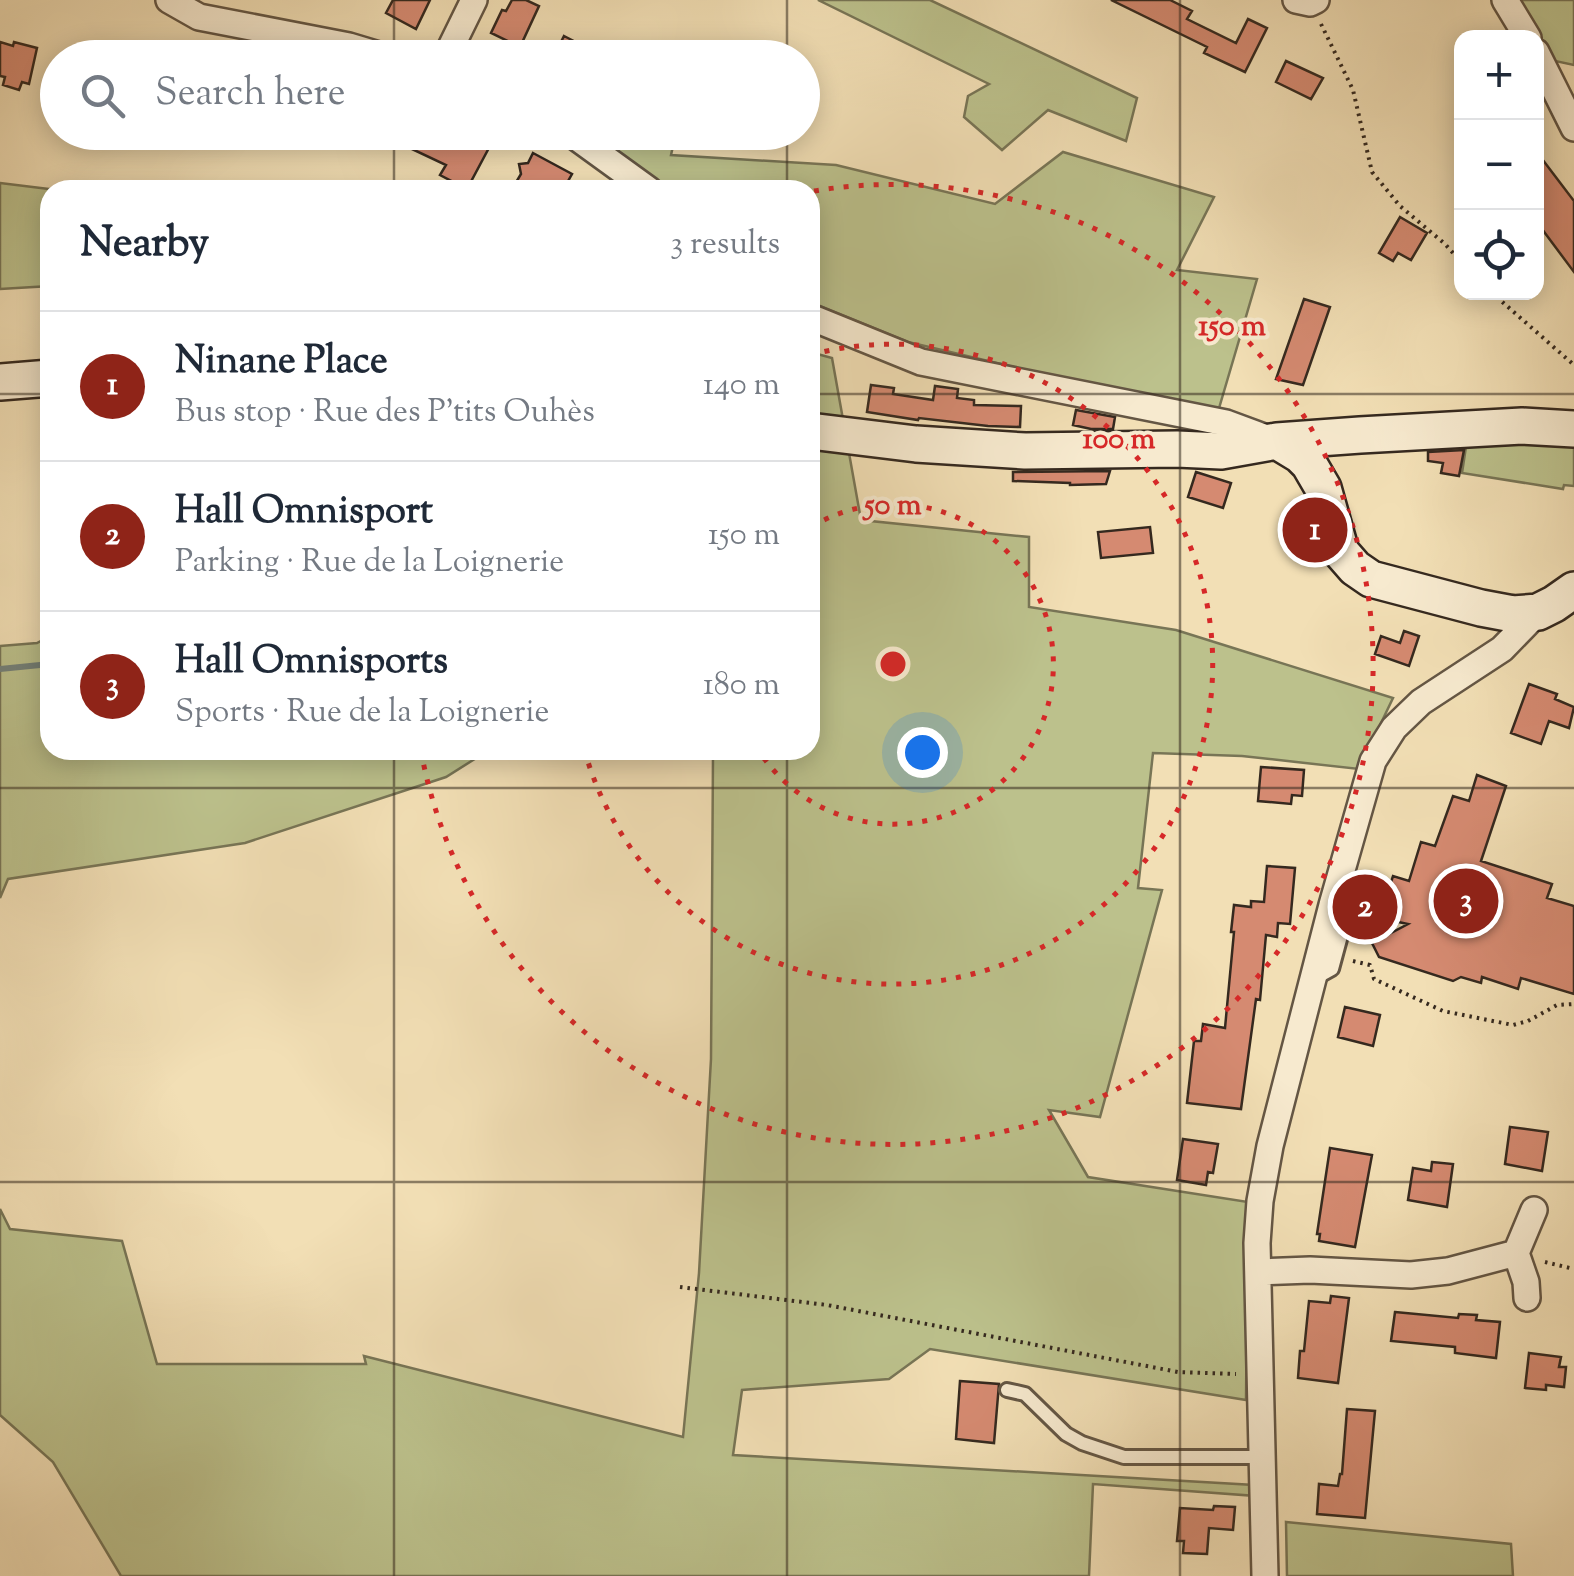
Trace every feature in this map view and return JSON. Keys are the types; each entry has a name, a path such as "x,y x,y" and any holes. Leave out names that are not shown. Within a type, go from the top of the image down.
{"street":[{"path":"169,0 198,17 317,40"},
{"path":"454,40 474,0"},
{"path":"1505,0 1523,30"},
{"path":"1544,68 1574,128"},
{"path":"594,150 635,180"},
{"path":"820,320 922,362 1226,423 1277,441 1309,464 1323,488 1341,552 1370,579 1481,608 1513,614 1538,612"},
{"path":"0,382 40,379"},
{"path":"820,432 1025,451 1221,451 1277,441 1360,434 1522,426 1574,430"},
{"path":"1323,488 1343,448 1360,434"},
{"path":"1265,1576 1256,1244 1259,1217 1270,1146 1373,761 1394,728 1421,702 1502,649 1538,612 1574,590"},
{"path":"1481,608 1498,620 1502,649"},
{"path":"1526,1298 1526,1282 1516,1253 1534,1210"},
{"path":"1258,1272 1310,1270 1411,1275 1448,1271 1516,1253"}],"lane":[{"path":"1314,979 1332,969 1345,921 1332,905"},
{"path":"1007,1390 1025,1394 1066,1434 1082,1444 1124,1456 1263,1456"}],"path":[{"path":"1307,1 1353,90 1372,172 1400,206 1454,255"},
{"path":"1500,300 1574,365"},
{"path":"1336,956 1370,965 1374,979 1443,1012 1513,1024 1528,1021 1557,1005 1574,1004"},
{"path":"680,1287 827,1305 1178,1372 1261,1375"}],"green space":[{"path":"818,0 930,0 1137,98 1126,141 1048,110 1002,150 964,117 968,96 989,84"},
{"path":"1518,0 1574,0 1574,65 1555,61 1544,43 1544,30 1536,30"},
{"path":"607,150 672,150 671,155 836,165 995,204 1063,152 1214,197 1177,270 1257,279 1217,415 908,342 820,306 820,180 642,180"},
{"path":"0,183 40,188 40,287 0,289"},
{"path":"820,355 832,358 861,520 1029,537 1029,607 1176,630 1393,698 1359,769 1242,756 1153,753 1138,888 1162,890 1100,1117 1049,1110 1088,1177 1248,1202 1246,1400 930,1349 889,1379 742,1390 733,1455 1254,1485 1257,1496 1093,1484 1089,1576 121,1576 53,1462 0,1415 0,1209 10,1229 122,1241 157,1364 366,1364 364,1356 683,1437 699,1273 711,1059 713,760 820,760"},
{"path":"1467,440 1574,442 1574,486 1564,485 1563,489 1462,473"},
{"path":"40,641 40,760 473,760 446,777 245,843 8,879 0,898 0,646"},
{"path":"1286,1522 1511,1544 1513,1576 1287,1576"}],"building":[{"path":"393,0 430,0 416,29 386,13"},
{"path":"512,0 526,0 539,6 523,40 506,40 491,33 502,10 506,11"},
{"path":"1111,0 1170,0 1192,11 1187,19 1236,43 1248,19 1267,28 1245,72 1204,53 1207,47"},
{"path":"0,42 37,48 29,84 22,82 19,90 3,85"},
{"path":"1286,61 1323,78 1311,99 1276,82"},
{"path":"414,150 488,150 472,180 450,180 440,175 446,165"},
{"path":"533,153 572,174 569,180 517,180 519,164 528,163"},
{"path":"1544,162 1574,201 1574,272 1544,232"},
{"path":"1400,217 1427,233 1411,260 1398,253 1393,261 1379,253"},
{"path":"1304,299 1330,307 1303,385 1276,379"},
{"path":"871,385 894,388 893,394 933,400 935,386 958,389 957,398 974,400 974,405 1021,406 1020,427 867,412"},
{"path":"1076,410 1115,417 1113,429 1073,425"},
{"path":"1464,450 1459,476 1441,473 1443,463 1428,461 1428,452"},
{"path":"1110,471 1106,484 1013,481 1013,472"},
{"path":"1196,472 1231,483 1223,508 1188,497"},
{"path":"1150,527 1153,553 1101,558 1098,532"},
{"path":"1404,631 1419,636 1409,666 1375,654 1381,636 1400,643"},
{"path":"1529,684 1557,694 1555,699 1574,707 1569,728 1549,721 1541,744 1511,733"},
{"path":"1261,767 1304,770 1302,796 1292,795 1291,804 1258,801"},
{"path":"1477,775 1506,786 1481,861 1552,884 1547,898 1574,906 1574,994 1521,978 1518,989 1482,977 1481,983 1461,977 1453,981 1379,957 1372,943 1408,924 1379,918 1393,876 1409,881 1421,842 1435,846 1453,796 1469,801"},
{"path":"1267,866 1295,868 1290,924 1278,923 1277,937 1266,935 1260,1000 1256,999 1241,1109 1187,1103 1194,1041 1201,1041 1203,1024 1225,1028 1234,905 1251,907 1251,901 1264,902"},
{"path":"1345,1007 1380,1015 1373,1046 1338,1037"},
{"path":"1510,1127 1548,1132 1542,1171 1505,1164"},
{"path":"1183,1139 1218,1144 1213,1173 1208,1172 1206,1185 1177,1180"},
{"path":"1330,1148 1372,1155 1355,1247 1319,1241 1317,1234"},
{"path":"1432,1162 1453,1164 1447,1207 1408,1200 1413,1168 1431,1171"},
{"path":"1331,1296 1349,1298 1338,1383 1298,1378 1309,1301 1330,1303"},
{"path":"1395,1312 1458,1318 1459,1314 1477,1315 1476,1320 1500,1322 1496,1358 1455,1353 1455,1347 1391,1341"},
{"path":"1529,1353 1561,1357 1559,1367 1566,1367 1564,1387 1525,1388"},
{"path":"960,1381 999,1384 994,1443 956,1439"},
{"path":"1347,1409 1375,1411 1365,1518 1317,1514 1319,1484 1338,1486 1342,1474"},
{"path":"1214,1506 1235,1507 1233,1530 1209,1528 1207,1554 1183,1553 1184,1541 1177,1541 1180,1508 1213,1510"}],"waterway":[{"path":"0,669 40,665"}],"place":[{"name":"Ninane Place","path":"1315,530"},
{"name":"Hall Omnisports","path":"1466,901"},
{"name":"Hall Omnisport","path":"1365,907"}]}
